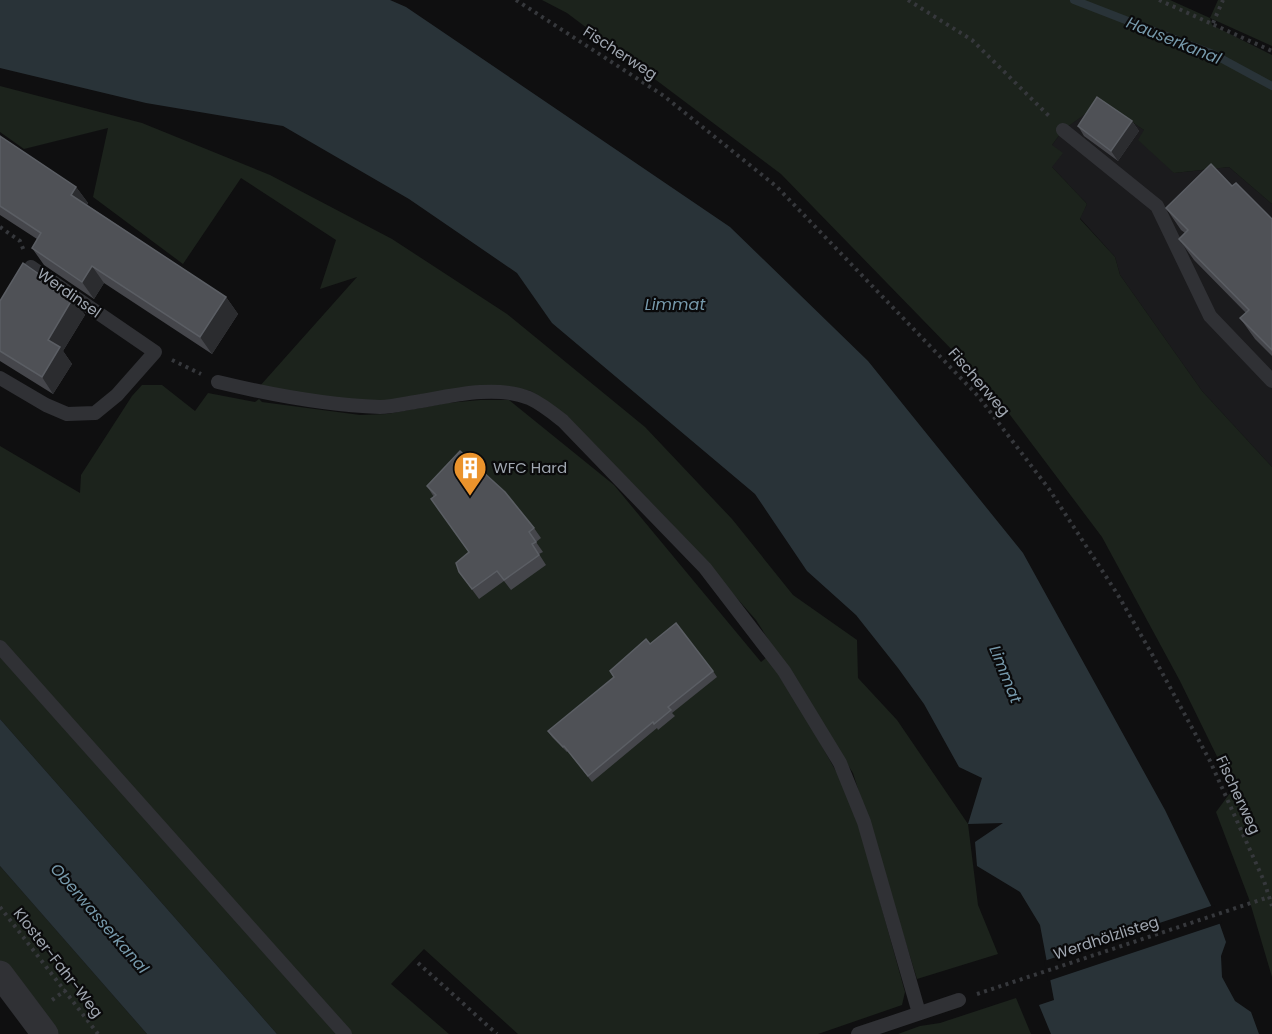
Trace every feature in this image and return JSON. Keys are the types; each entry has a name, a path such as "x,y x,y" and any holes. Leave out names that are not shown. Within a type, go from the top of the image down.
{"street":[{"path":"0,974 45,1034"}],"lane":[{"path":"1063,130 1156,206 1210,316 1272,381"},
{"name":"Werdinsel","path":"12,298 31,267 155,352"},
{"path":"0,378 46,405 67,414 95,413 117,394 155,352"},
{"path":"218,382 281,397 332,405 384,407 453,396 493,393 517,395 540,404 563,421 705,568 784,671 840,763 864,822 919,1013"},
{"path":"0,646 345,1034"},
{"path":"858,1034 959,1000"}],"path":[{"name":"Fischerweg","path":"516,0 663,96 777,187 978,396 1049,489 1118,595 1210,761 1264,881 1272,906"},
{"path":"908,0 972,40 1063,130"},
{"path":"1159,0 1272,51"},
{"path":"1213,23 1223,0"},
{"path":"0,227 20,241 31,267"},
{"path":"155,352 218,382"},
{"name":"Werdhölzlisteg","path":"959,1000 1269,897"},
{"name":"Kloster-Fahr-Weg","path":"0,907 98,1034"},
{"path":"418,963 497,1034"}],"shaded area":[{"path":"542,0 1170,0 1210,18 1212,25 1272,55 1272,204 1229,167 1174,173 1138,140 1144,130 1102,102 1063,130 1052,145 1063,153 1052,167 1087,204 1080,219 1115,257 1120,275 1202,391 1272,467 1272,977 1249,899 1216,812 1233,789 1180,681 1102,537 992,391 781,174 567,13"},
{"path":"1218,0 1272,0 1272,46 1210,18"},
{"path":"0,86 142,123 270,175 392,239 507,314 645,427 732,519 793,595 857,640 858,678 897,720 968,824 978,905 998,954 917,979 853,773 756,620 670,522 566,416 531,391 504,386 383,402 351,401 259,387 357,277 320,289 336,240 241,178 183,264 93,197 108,128 24,149 0,132"},
{"path":"1102,101 1144,130 1174,173 1229,167 1272,204 1272,467 1202,391 1120,275 1115,257 1080,218 1087,204 1052,167 1052,145 1063,130"},
{"path":"142,385 162,385 195,411 208,393 255,402 259,399 262,402 360,415 387,414 447,403 509,400 614,485 761,662 767,657 805,716 846,789 861,833 905,992 902,1005 818,1034 518,1034 424,949 391,984 449,1034 277,1034 0,719 0,446 80,493 81,475 132,396"},
{"path":"0,866 147,1034 45,1034 0,976"},
{"path":"1016,998 1031,1034 898,1034 920,1026 940,1023"}],"water":[{"name":"Limmat","path":"0,0 390,0 406,7 730,227 868,361 1023,553 1165,810 1219,922 1226,942 1221,956 1222,977 1235,1001 1251,1012 1259,1034 1051,1034 1039,1005 1054,1000 1040,925 1020,892 977,866 975,842 1003,823 968,824 982,778 959,767 924,704 898,668 856,615 807,571 755,494 552,323 517,273 409,199 283,126 146,103 0,68"},
{"name":"Oberwasserkanal","path":"0,719 277,1034 147,1034 0,866"}],"pier":[{"path":"1214,905 1222,923 1048,981 1044,961"}],"building":[{"path":"1097,97 1132,121 1111,151 1078,126"},
{"path":"0,136 76,187 71,195 226,297 200,337 92,266 82,282 32,248 41,233 0,206"},
{"path":"1211,164 1232,186 1236,183 1272,219 1272,350 1240,318 1249,310 1179,239 1188,230 1166,208"},
{"path":"23,263 73,298 48,340 60,347 42,377 0,351 0,301"},
{"path":"460,451 505,492 534,528 529,532 536,542 532,544 539,555 504,580 497,571 472,589 459,572 456,563 469,552 431,499 436,495 427,486"},
{"path":"676,623 713,671 668,707 671,710 654,724 653,722 588,776 564,746 548,731 614,677 610,671 646,639 650,644"}],"waterway":[{"name":"Hauserkanal","path":"1074,0 1213,54 1272,86"}],"place":[{"name":"WFC Hard","path":"470,497"}]}
